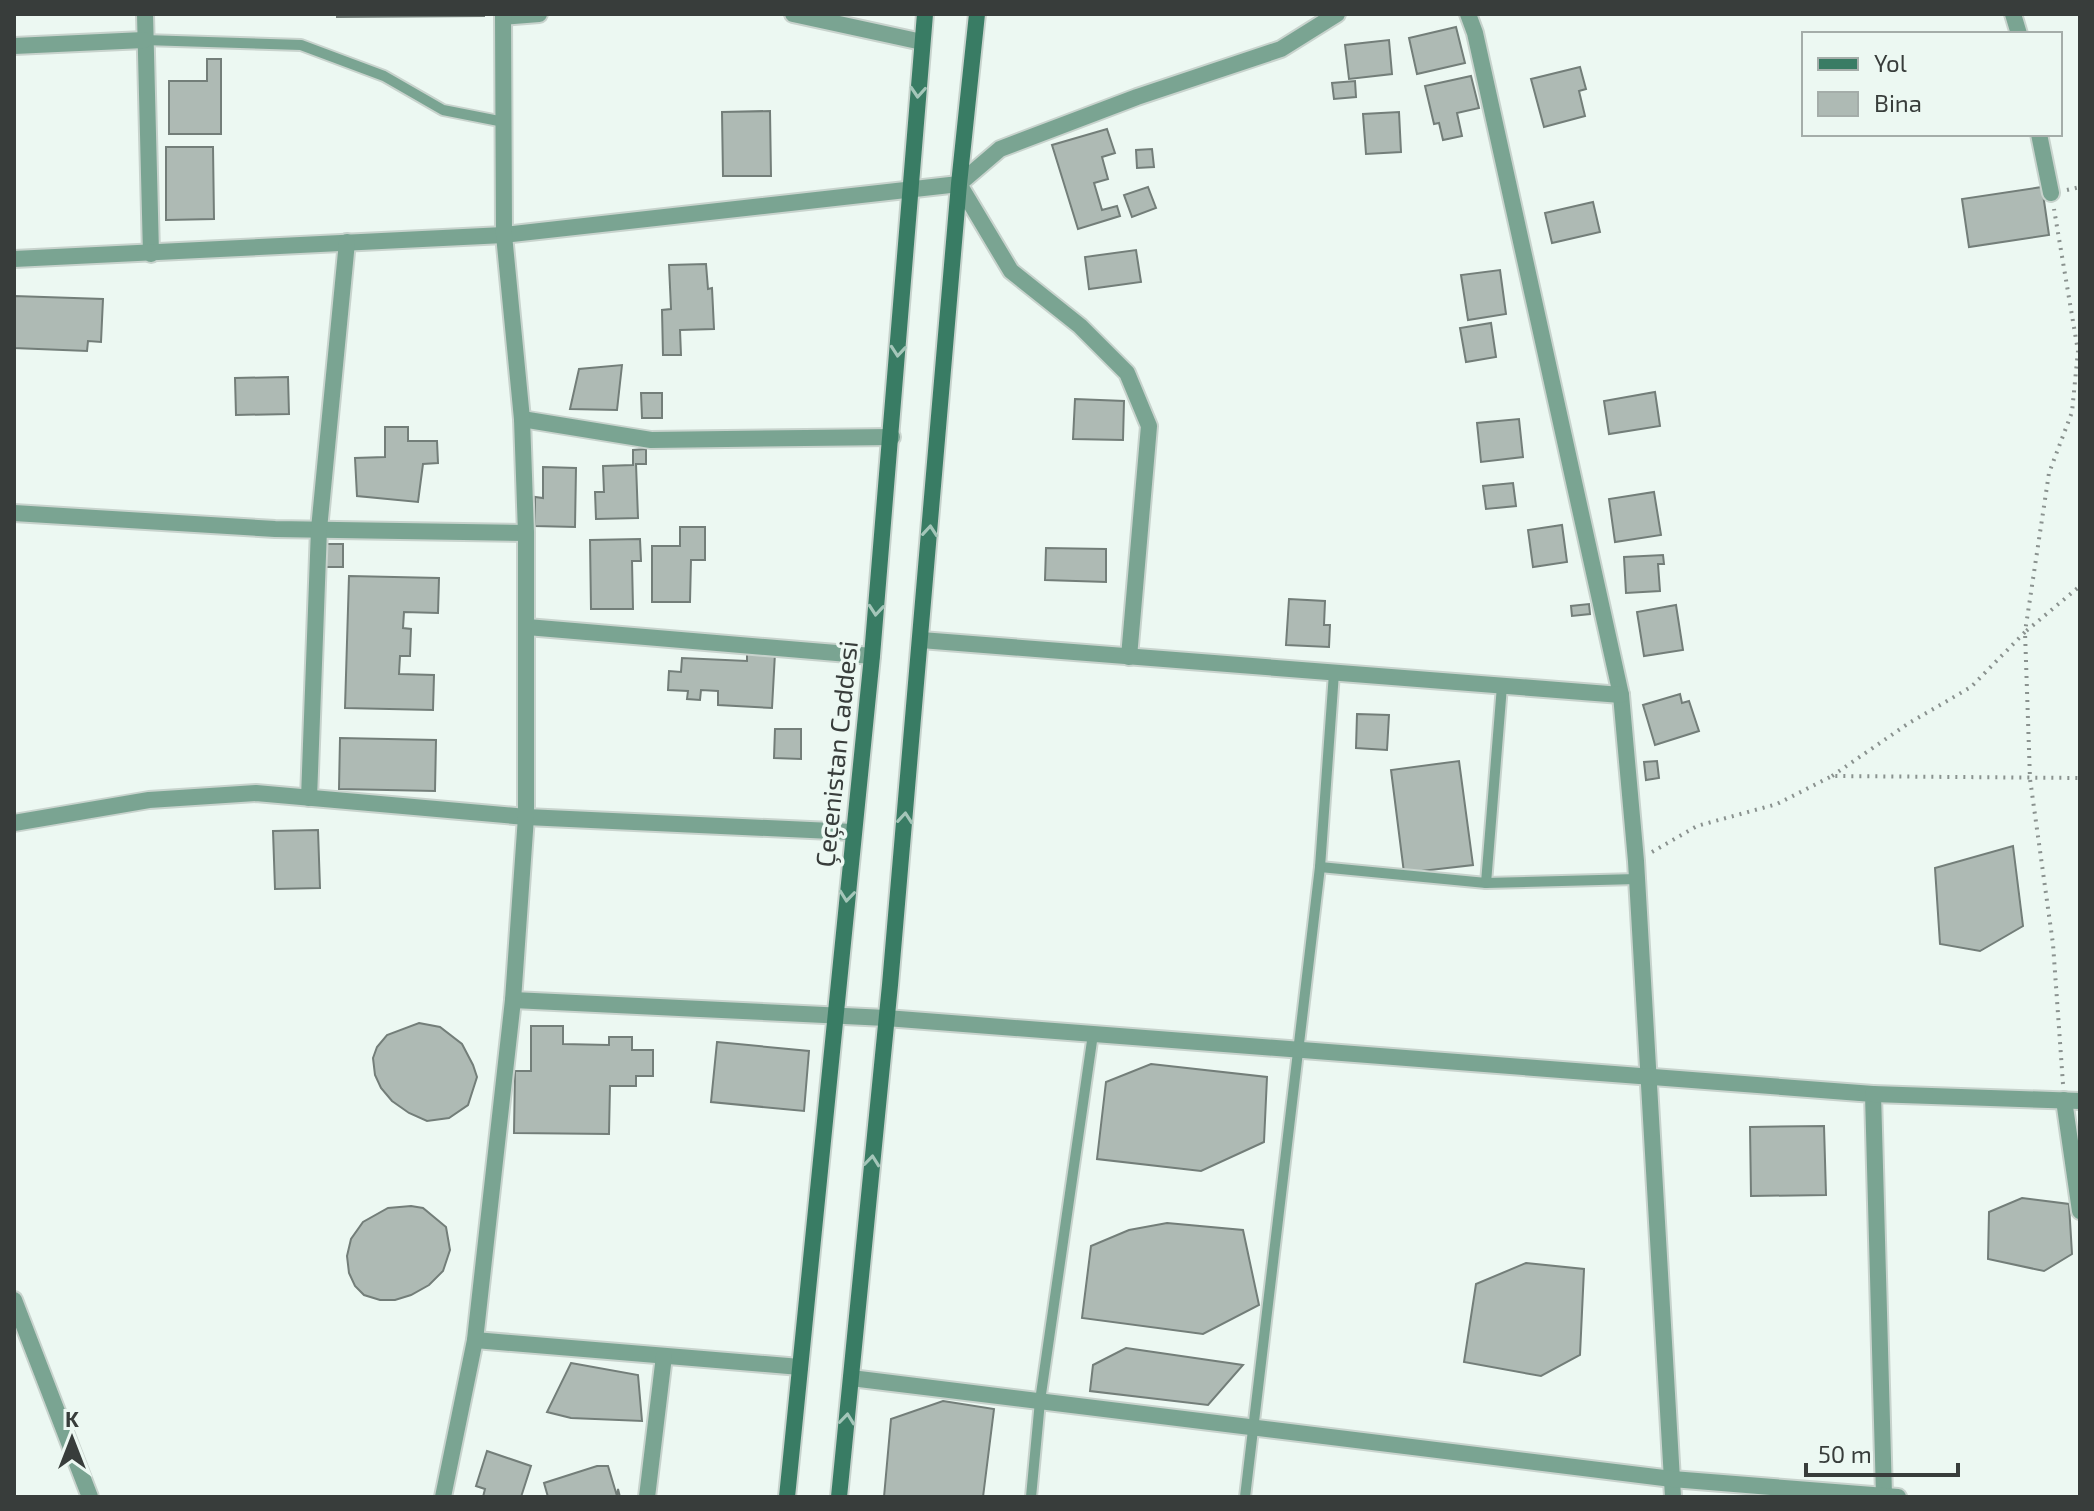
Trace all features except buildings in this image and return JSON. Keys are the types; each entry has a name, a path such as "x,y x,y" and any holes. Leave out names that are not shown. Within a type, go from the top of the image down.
{"main road":[{"name":"Çeçenistan Caddesi","path":"787,1497 872,656 925,14"},
{"path":"839,1497 886,1018 959,184 977,14"}],"street":[{"path":"145,14 151,254"},
{"path":"443,1497 475,1340 513,1000 526,817 526,533 522,419 504,235 503,16 539,14"},
{"path":"793,14 922,42"},
{"path":"14,259 504,235 959,184 1000,149 1137,97 1281,49 1337,14"},
{"path":"1468,14 1475,33 1621,695 1636,861 1673,1497"},
{"path":"14,46 144,40"},
{"path":"2039,136 2051,193"},
{"path":"959,184 1011,271 1080,326 1127,373 1149,426 1129,657"},
{"path":"309,798 319,529 347,242"},
{"path":"522,419 651,440 892,437"},
{"path":"14,513 275,529 526,533"},
{"path":"527,627 872,656"},
{"path":"921,640 1621,695"},
{"path":"14,823 149,800 256,793 526,817 853,832"},
{"path":"513,1000 886,1018 1873,1094 2072,1100 2080,1211"},
{"path":"851,1378 1672,1479 1891,1496 1873,1094"},
{"path":"14,1300 90,1497"},
{"path":"475,1340 800,1367"},
{"path":"647,1497 664,1356"}],"lane":[{"path":"144,40 301,45 384,76 443,110 504,122"},
{"path":"1245,1497 1320,867 1334,673"},
{"path":"1486,883 1502,686"},
{"path":"1320,867 1486,883 1637,879"},
{"path":"1031,1497 1040,1401 1093,1034"}],"path":[{"path":"2051,193 2079,349 2072,412 2049,473 2025,632 2030,779 2072,1100"},
{"path":"1636,861 1697,826 1777,804 1832,776 1909,723 1971,687 2025,632 2080,586"},
{"path":"1832,776 2080,778"}]}
